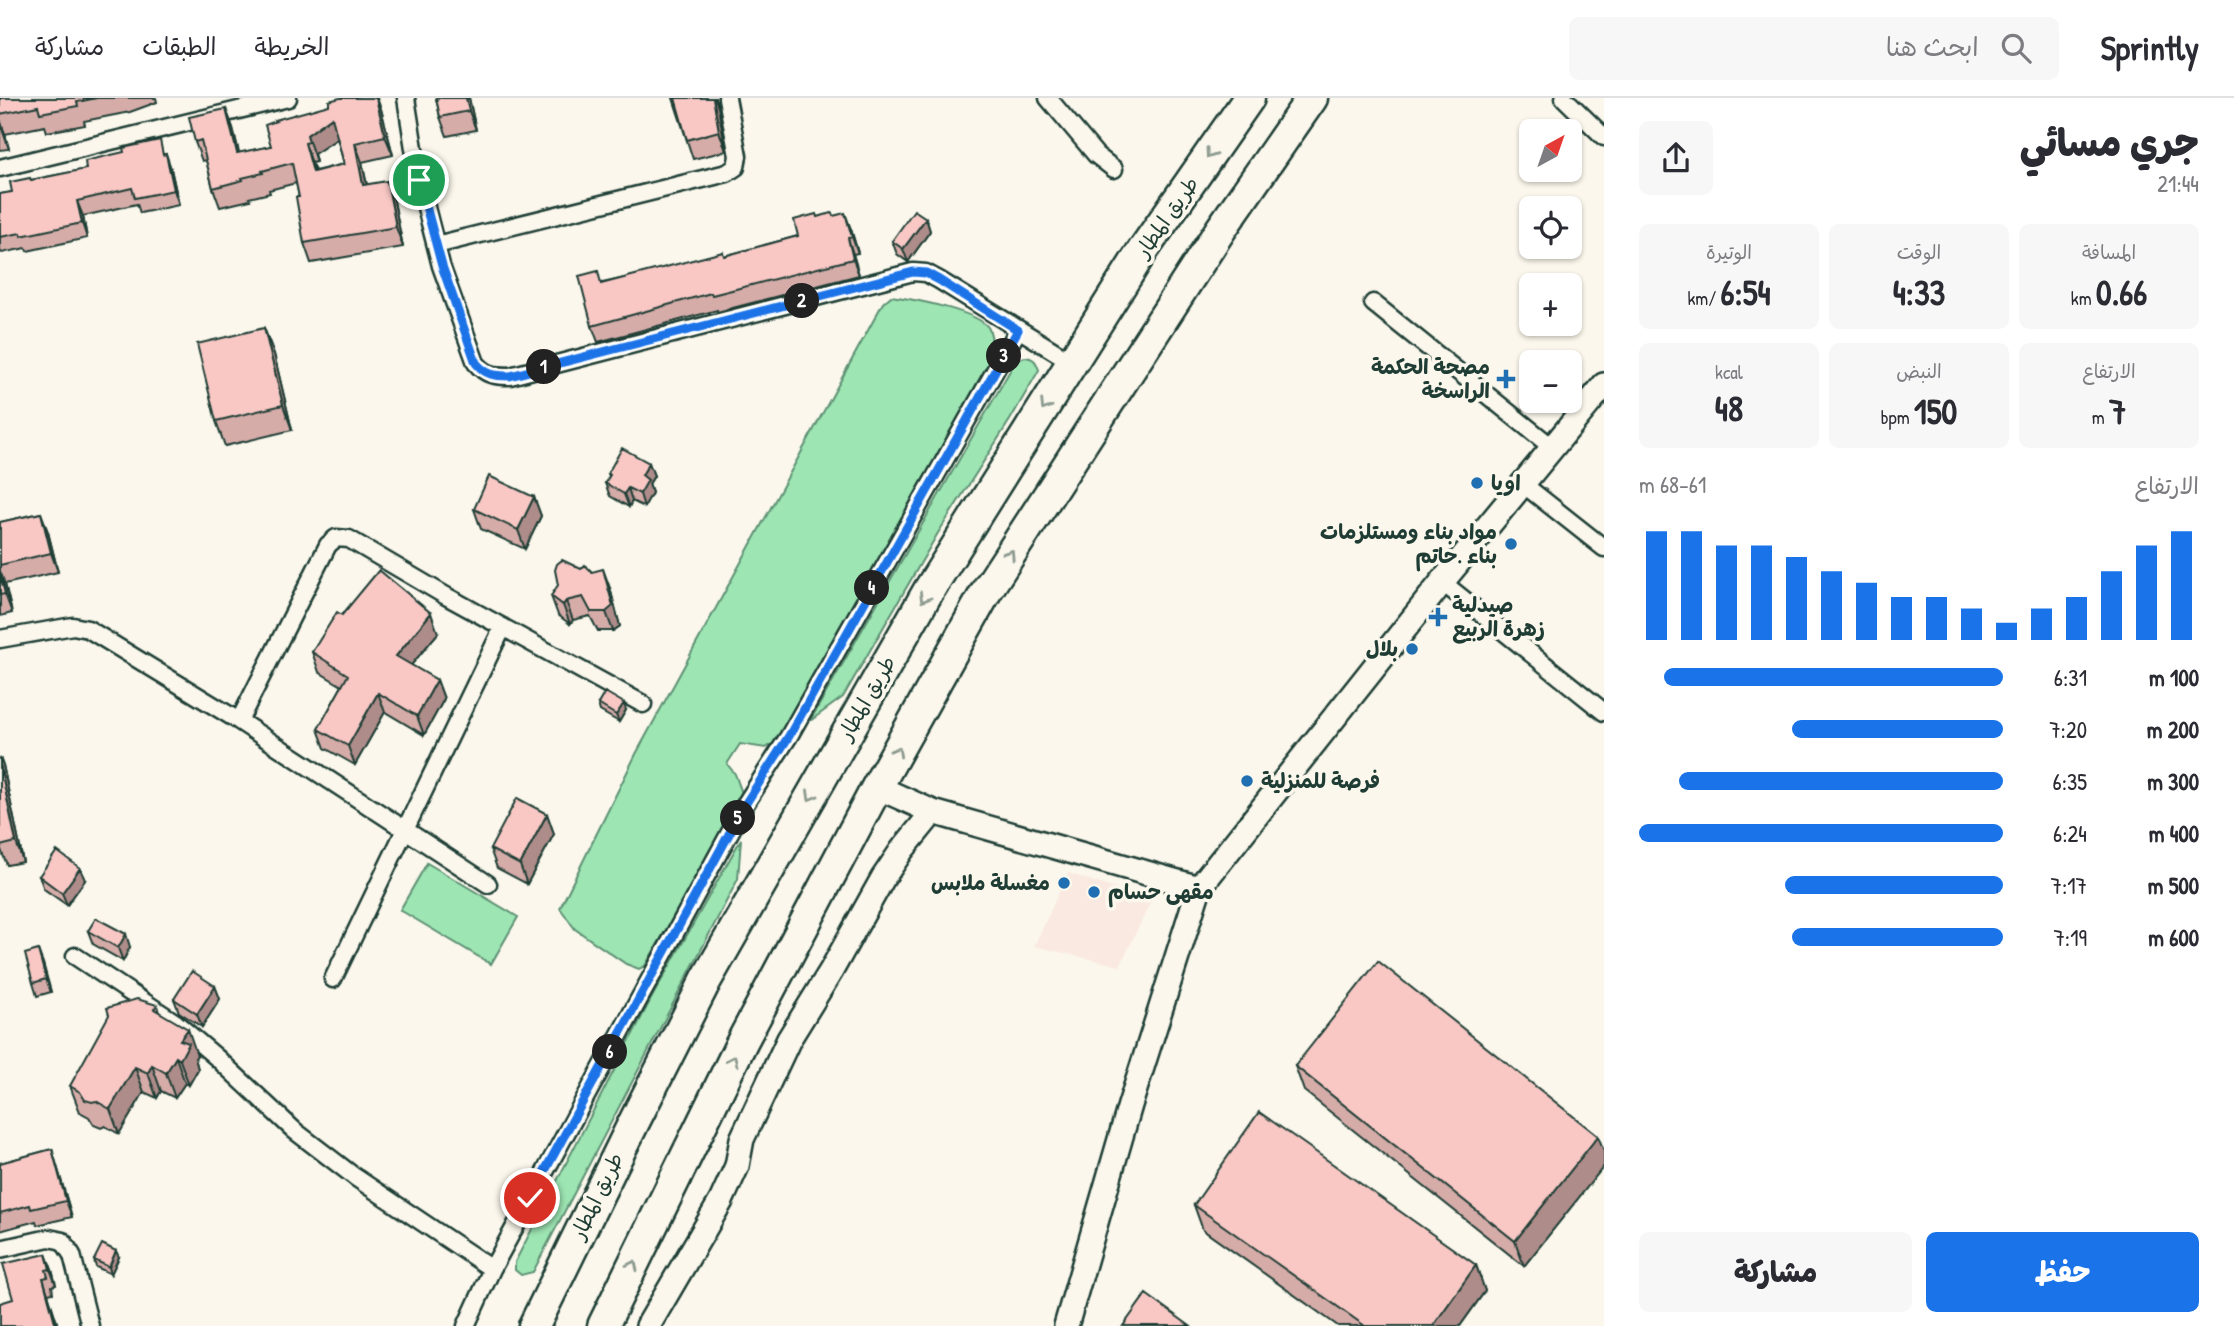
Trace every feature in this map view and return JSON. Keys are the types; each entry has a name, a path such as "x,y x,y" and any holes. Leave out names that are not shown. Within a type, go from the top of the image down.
{"highway":[{"name":"طريق المطار","path":"534,1326 632,1124 706,980 929,590 1141,253 1249,98"},
{"path":"603,1326 743,1040 877,787 987,590 1213,240 1312,98"}],"street":[{"path":"0,168 288,98"},
{"path":"406,98 419,180 442,266 476,363 484,372 494,376 510,376 913,272 926,273 939,280 1072,362"},
{"path":"436,245 727,173 736,167 738,156 727,98"},
{"path":"1048,98 1096,155 1114,169"},
{"path":"1564,98 1604,137"},
{"path":"1373,303 1553,448"},
{"path":"466,1326 492,1269 746,803 789,736 1018,330"},
{"path":"1066,1326 1130,1105 1199,888 1442,582 1604,385"},
{"path":"1523,484 1604,548"},
{"path":"239,721 328,545 336,538 349,540 643,704"},
{"path":"1442,582 1604,712"},
{"path":"0,639 73,626 88,628 239,721 488,884"},
{"path":"333,979 503,627"},
{"path":"877,787 933,812 1199,888"},
{"path":"648,1326 721,1201 737,1166 742,1139 789,1039 883,878 933,812"},
{"path":"75,956 176,1023 295,1131 355,1177 492,1269"},
{"path":"0,1249 49,1238 63,1241 72,1255 90,1326"}],"shaded area":[{"path":"1068,873 1151,901 1120,966 1034,946"}],"green space":[{"path":"891,296 959,311 983,323 989,329 994,361 775,742 766,748 740,744 727,764 735,774 743,796 645,966 639,969 626,964 575,929 560,908 636,754 883,303"},
{"path":"1025,357 1034,360 1039,370 1010,420 938,533 843,697 810,721 1016,360"},
{"path":"741,839 738,879 533,1272 521,1275 515,1270 515,1262 651,999"},
{"path":"427,863 518,917 491,964 400,910"}],"building":[{"path":"0,98 97,98 77,102 78,106 40,113 38,106 0,114"},
{"path":"340,98 376,98 385,136 355,143 363,185 387,181 396,227 304,243 292,163 213,188 201,140 195,142 189,117 226,109 237,153 271,146 265,125 329,105 329,101","holes":["332,117 344,164 313,172 305,143 309,142 307,135"]},
{"path":"436,98 466,98 469,111 440,117"},
{"path":"675,98 713,98 719,131 687,140"},
{"path":"160,140 174,190 135,198 132,188 77,201 82,223 21,236 21,233 0,237 0,194 12,192 10,182 86,169 85,161 124,152 123,148"},
{"path":"914,210 926,218 903,249 892,241"},
{"path":"832,213 833,216 845,213 852,237 848,238 853,259 712,295 711,293 592,326 579,276 598,271 601,284 723,252 724,256 798,236 794,220"},
{"path":"264,328 283,405 216,421 197,344"},
{"path":"622,448 649,463 642,475 648,480 640,494 628,488 624,494 605,483"},
{"path":"489,476 534,497 518,530 474,509"},
{"path":"41,513 51,553 0,565 0,522"},
{"path":"562,560 581,569 585,565 592,572 603,569 613,606 606,612 591,612 583,597 566,601 563,605 551,596 558,585 555,570"},
{"path":"379,570 431,613 396,656 437,680 417,716 378,693 348,746 318,729 348,675 312,652 337,612 342,615"},
{"path":"0,574 5,594 0,595"},
{"path":"605,692 624,703 616,715 598,704"},
{"path":"0,765 16,842 0,846"},
{"path":"517,798 547,814 520,865 490,849"},
{"path":"57,851 80,868 62,893 39,876"},
{"path":"96,918 126,934 118,948 88,931"},
{"path":"38,950 46,979 33,983 25,954"},
{"path":"1378,961 1598,1136 1515,1241 1295,1066"},
{"path":"192,971 215,986 197,1014 174,999"},
{"path":"137,999 157,1005 154,1009 188,1029 180,1040 189,1043 180,1060 176,1057 166,1073 152,1065 148,1073 135,1067 110,1109 96,1101 85,1100 80,1092 70,1086 109,1015 107,1008"},
{"path":"1259,1112 1476,1265 1433,1326 1365,1326 1194,1205"},
{"path":"52,1149 66,1201 31,1209 30,1205 0,1213 0,1163"},
{"path":"102,1244 116,1251 109,1267 94,1260"},
{"path":"46,1254 50,1269 46,1270 48,1277 43,1278 56,1326 0,1326 0,1303 13,1299 3,1264"},
{"path":"1146,1294 1190,1326 1123,1326"}],"place":[{"name":"مصحة الحكمة الراسخة","path":"1506,379"},
{"name":"اويا","path":"1477,483"},
{"name":"مواد بناء ومستلزمات بناء .حاتم","path":"1511,544"},
{"name":"صيدلية زهرة الربيع","path":"1438,617"},
{"name":"بلال","path":"1412,649"},
{"name":"فرصة للمنزلية","path":"1247,781"},
{"name":"مغسلة ملابس","path":"1064,883"},
{"name":"مقهى حسام","path":"1094,892"}],"route":[{"path":"419,180 442,266 476,363 484,372 494,376 510,376 913,272 926,273 939,280 1018,330 789,736 746,803 530,1198"}]}
